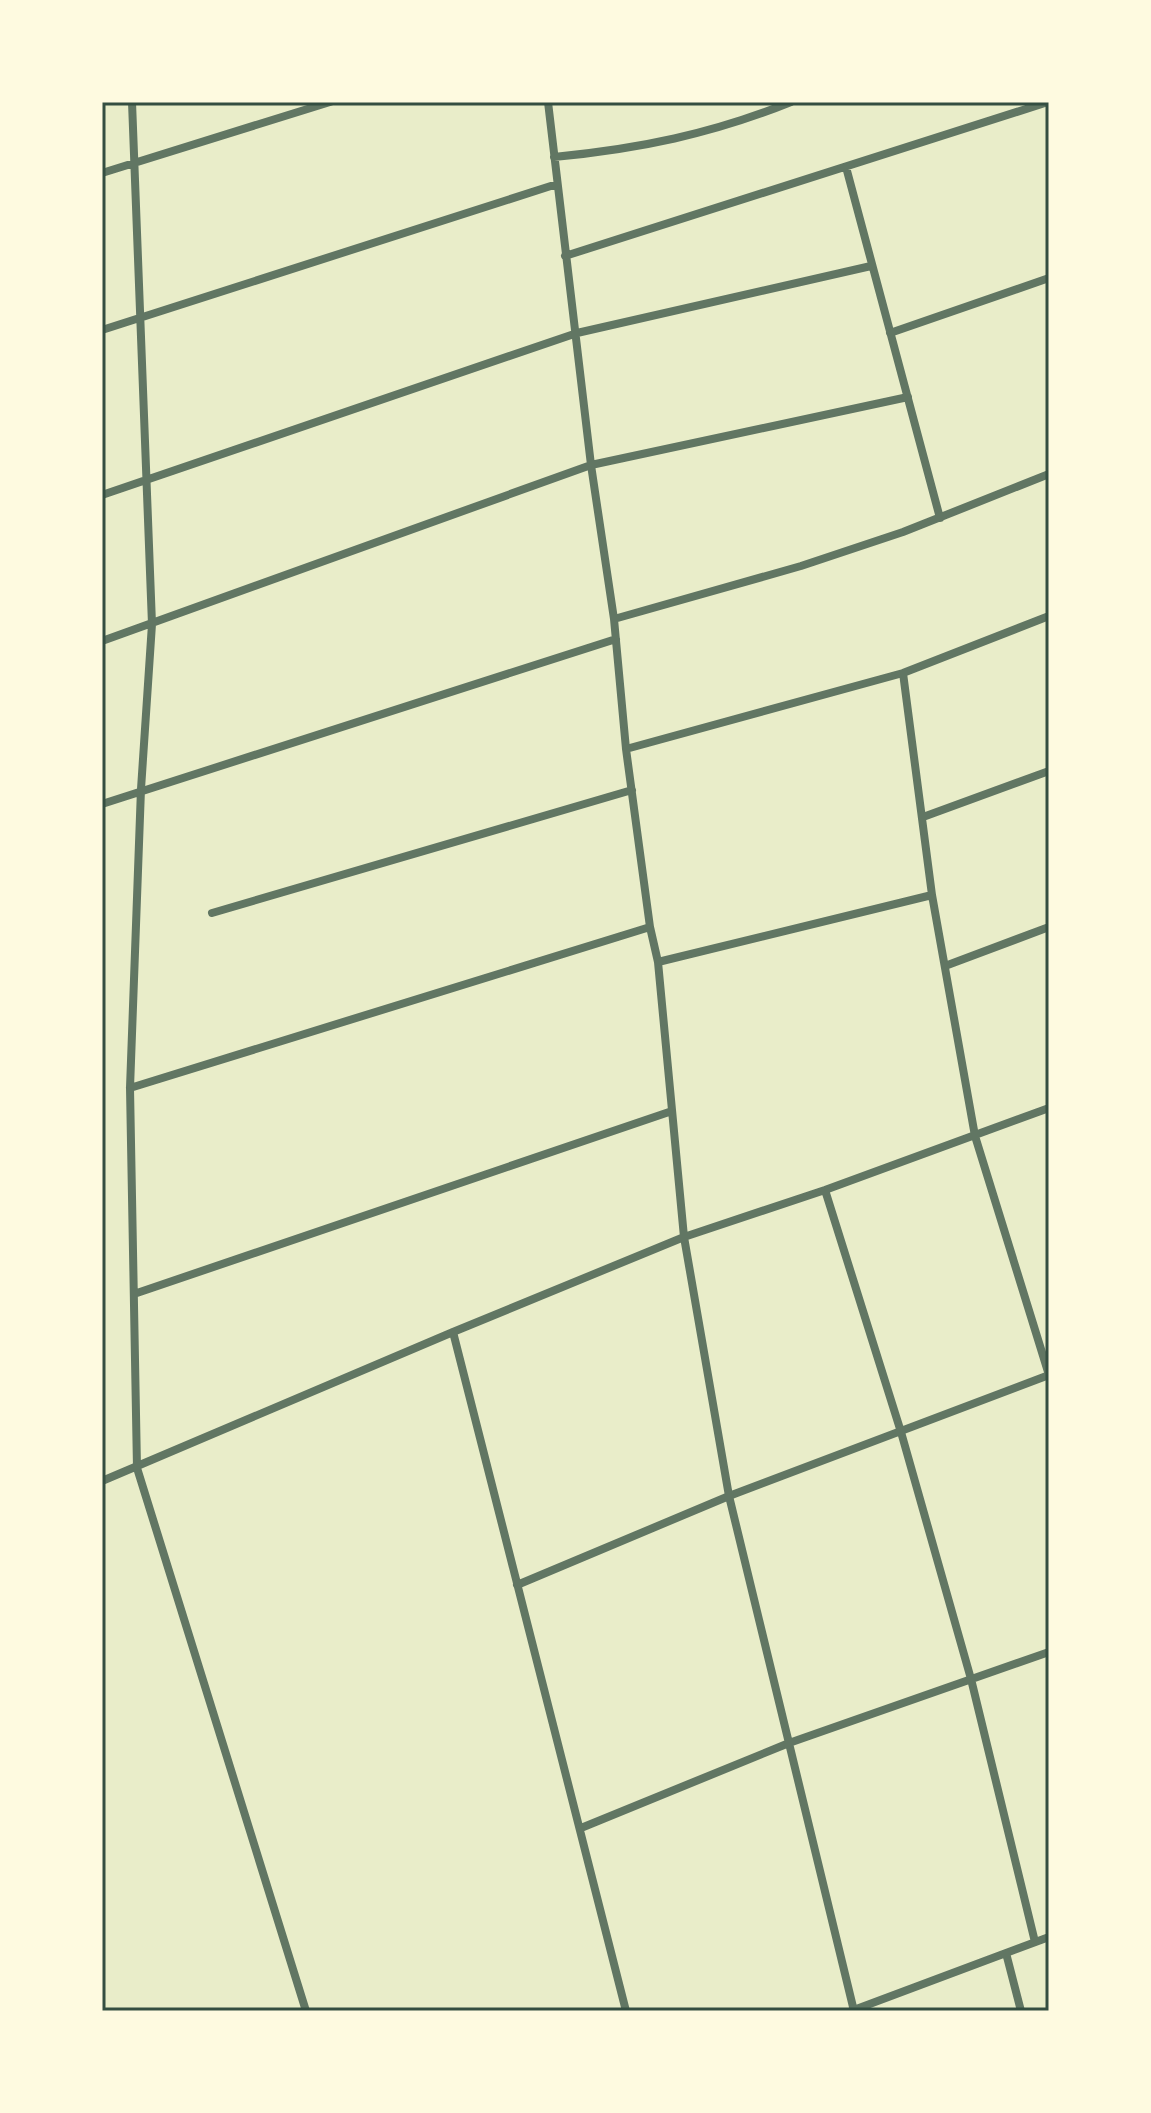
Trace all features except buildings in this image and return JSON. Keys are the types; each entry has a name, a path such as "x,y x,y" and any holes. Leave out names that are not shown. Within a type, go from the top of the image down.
{"street":[{"path":"132,102 152,624 141,789 130,1088 137,1468 306,2011"},
{"path":"102,173 330,102"},
{"path":"548,102 591,465 614,619 626,749 650,927 658,962 684,1237 729,1496 853,2011 1049,1937"},
{"path":"554,157 656,144 791,102"},
{"path":"565,256 1048,102"},
{"path":"846,167 940,518"},
{"path":"102,330 557,184"},
{"path":"102,495 577,333 871,266"},
{"path":"890,333 1049,278"},
{"path":"102,641 591,465 908,397"},
{"path":"614,619 801,566 940,518 1049,474"},
{"path":"626,749 903,673 1049,616"},
{"path":"102,804 616,639"},
{"path":"517,1585 729,1496 1049,1375 975,1136 932,895 903,673"},
{"path":"923,817 1049,771"},
{"path":"212,913 632,790"},
{"path":"658,962 932,895"},
{"path":"130,1088 650,927"},
{"path":"945,966 1049,927"},
{"path":"102,1481 684,1237 825,1190 1049,1108"},
{"path":"134,1294 672,1111"},
{"path":"825,1190 901,1432 971,1679 1035,1942"},
{"path":"453,1332 626,2011"},
{"path":"581,1828 789,1743 1049,1652"},
{"path":"1006,1953 1021,2011"}]}
